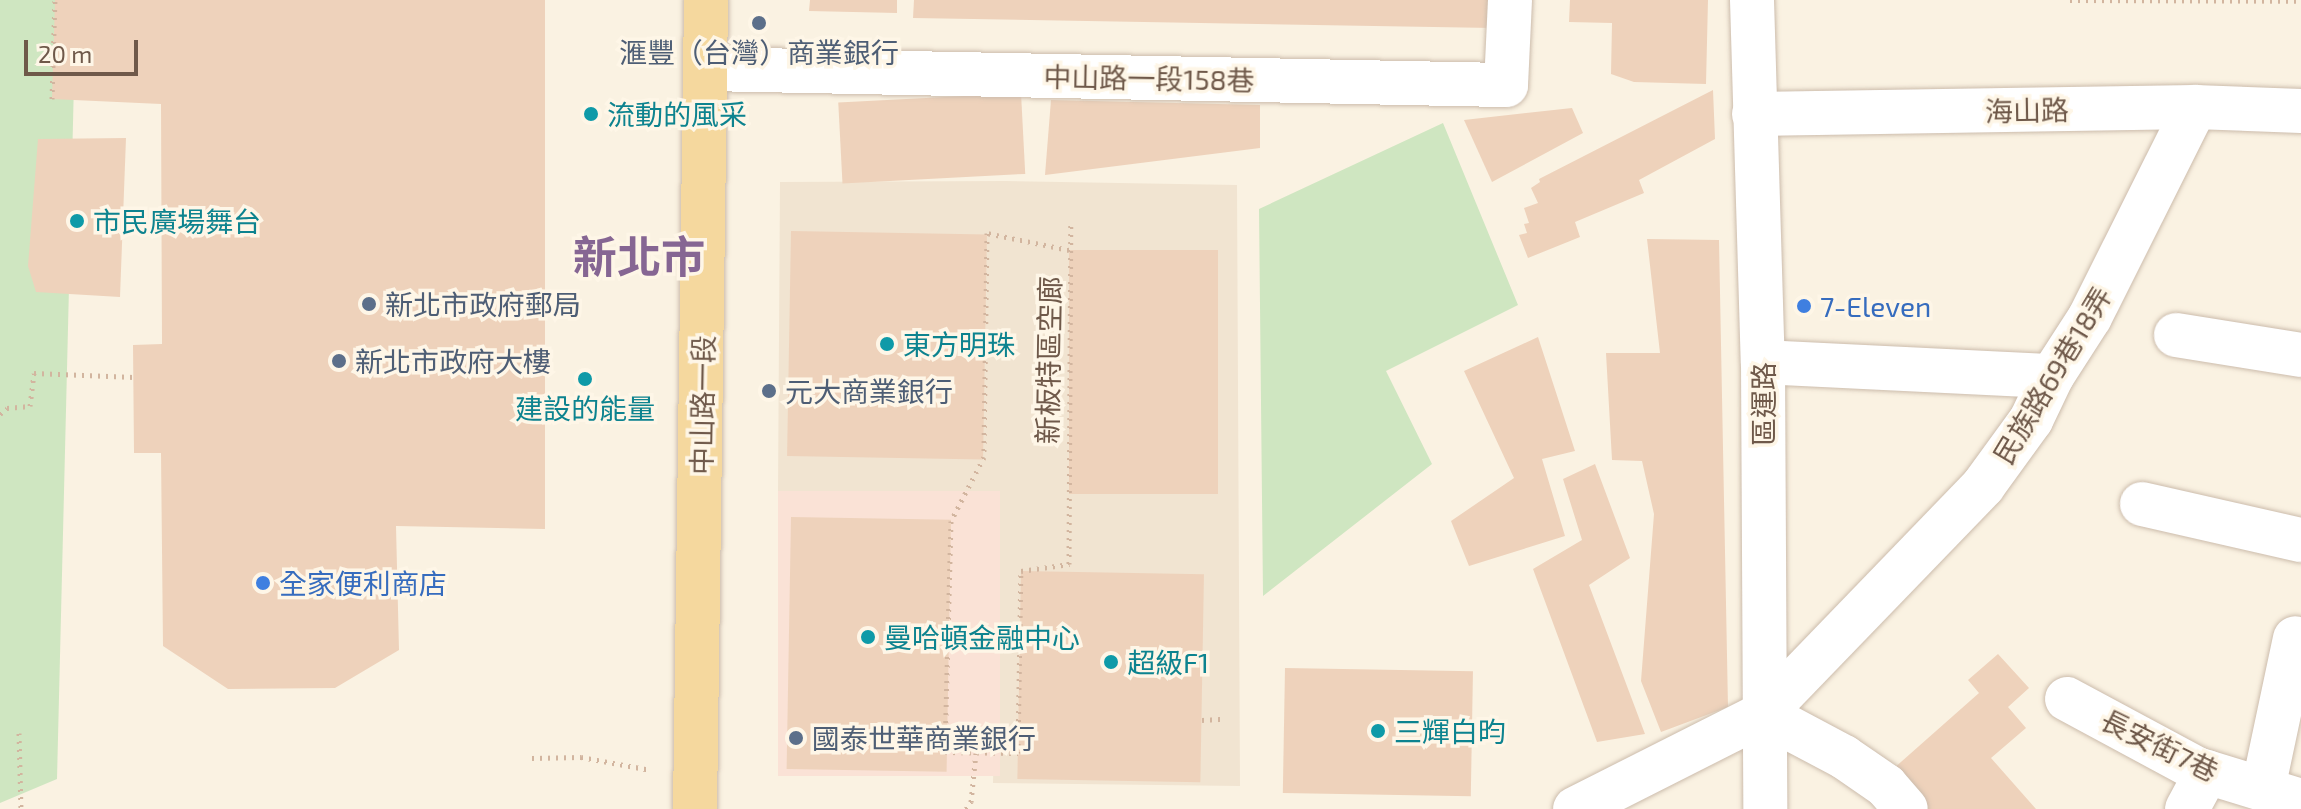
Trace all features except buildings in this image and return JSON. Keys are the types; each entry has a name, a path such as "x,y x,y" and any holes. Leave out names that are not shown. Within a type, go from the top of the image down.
{"main road":[{"name":"中山路一段","path":"695,809 706,0"}],"street":[{"name":"中山路一段158巷","path":"707,69 1506,85 1510,0"},
{"name":"區運路","path":"1752,0 1763,362 1765,809"},
{"name":"海山路","path":"1754,114 2195,107 2296,114"},
{"name":"民族路69巷18弄","path":"1575,809 1763,714 1983,486 2031,420 2052,376 2090,317 2195,107"},
{"path":"2176,335 2301,355"},
{"path":"1763,362 2052,376"},
{"path":"2142,504 2301,540"},
{"path":"2282,795 2295,638"},
{"name":"長安街7巷","path":"2067,699 2197,790 2282,795"},
{"path":"1763,714 1844,757 1886,786 1906,809"}],"path":[{"path":"52,99 55,0"},
{"path":"2070,0 2301,1"},
{"path":"1069,250 1071,221"},
{"name":"新板特區空廊","path":"987,233 1069,250 1069,564 1021,571 1018,753 945,752 951,521 984,457 987,233"},
{"path":"0,414 7,408 30,406 34,373 134,377"},
{"path":"1202,720 1224,719"},
{"path":"19,733 21,809"},
{"path":"966,809 971,802 976,753"},
{"path":"532,758 581,757 651,770"}],"shaded area":[{"path":"1006,181 1237,185 1240,786 993,783 999,493 778,491 780,182"},
{"name":"曼哈頓金融中心","path":"778,491 1000,491 1000,776 778,776"}],"green space":[{"path":"0,0 76,0 57,779 0,803"},
{"path":"1443,123 1518,305 1386,371 1432,464 1263,596 1259,209"}],"place":[{"name":"滙豐（台灣）商業銀行","path":"759,23"},
{"name":"流動的風采","path":"591,114"},
{"name":"市民廣場舞台","path":"77,221"},
{"name":"新北市政府郵局","path":"369,304"},
{"name":"7-Eleven","path":"1804,306"},
{"name":"東方明珠","path":"887,344"},
{"name":"新北市政府大樓","path":"339,361"},
{"name":"建設的能量","path":"585,379"},
{"name":"元大商業銀行","path":"769,391"},
{"name":"全家便利商店","path":"263,583"},
{"name":"曼哈頓金融中心","path":"868,637"},
{"name":"超級F1","path":"1111,662"},
{"name":"三輝白昀","path":"1378,731"},
{"name":"國泰世華商業銀行","path":"796,738"}],"district":[{"name":"新北市","path":"639,256"}]}
